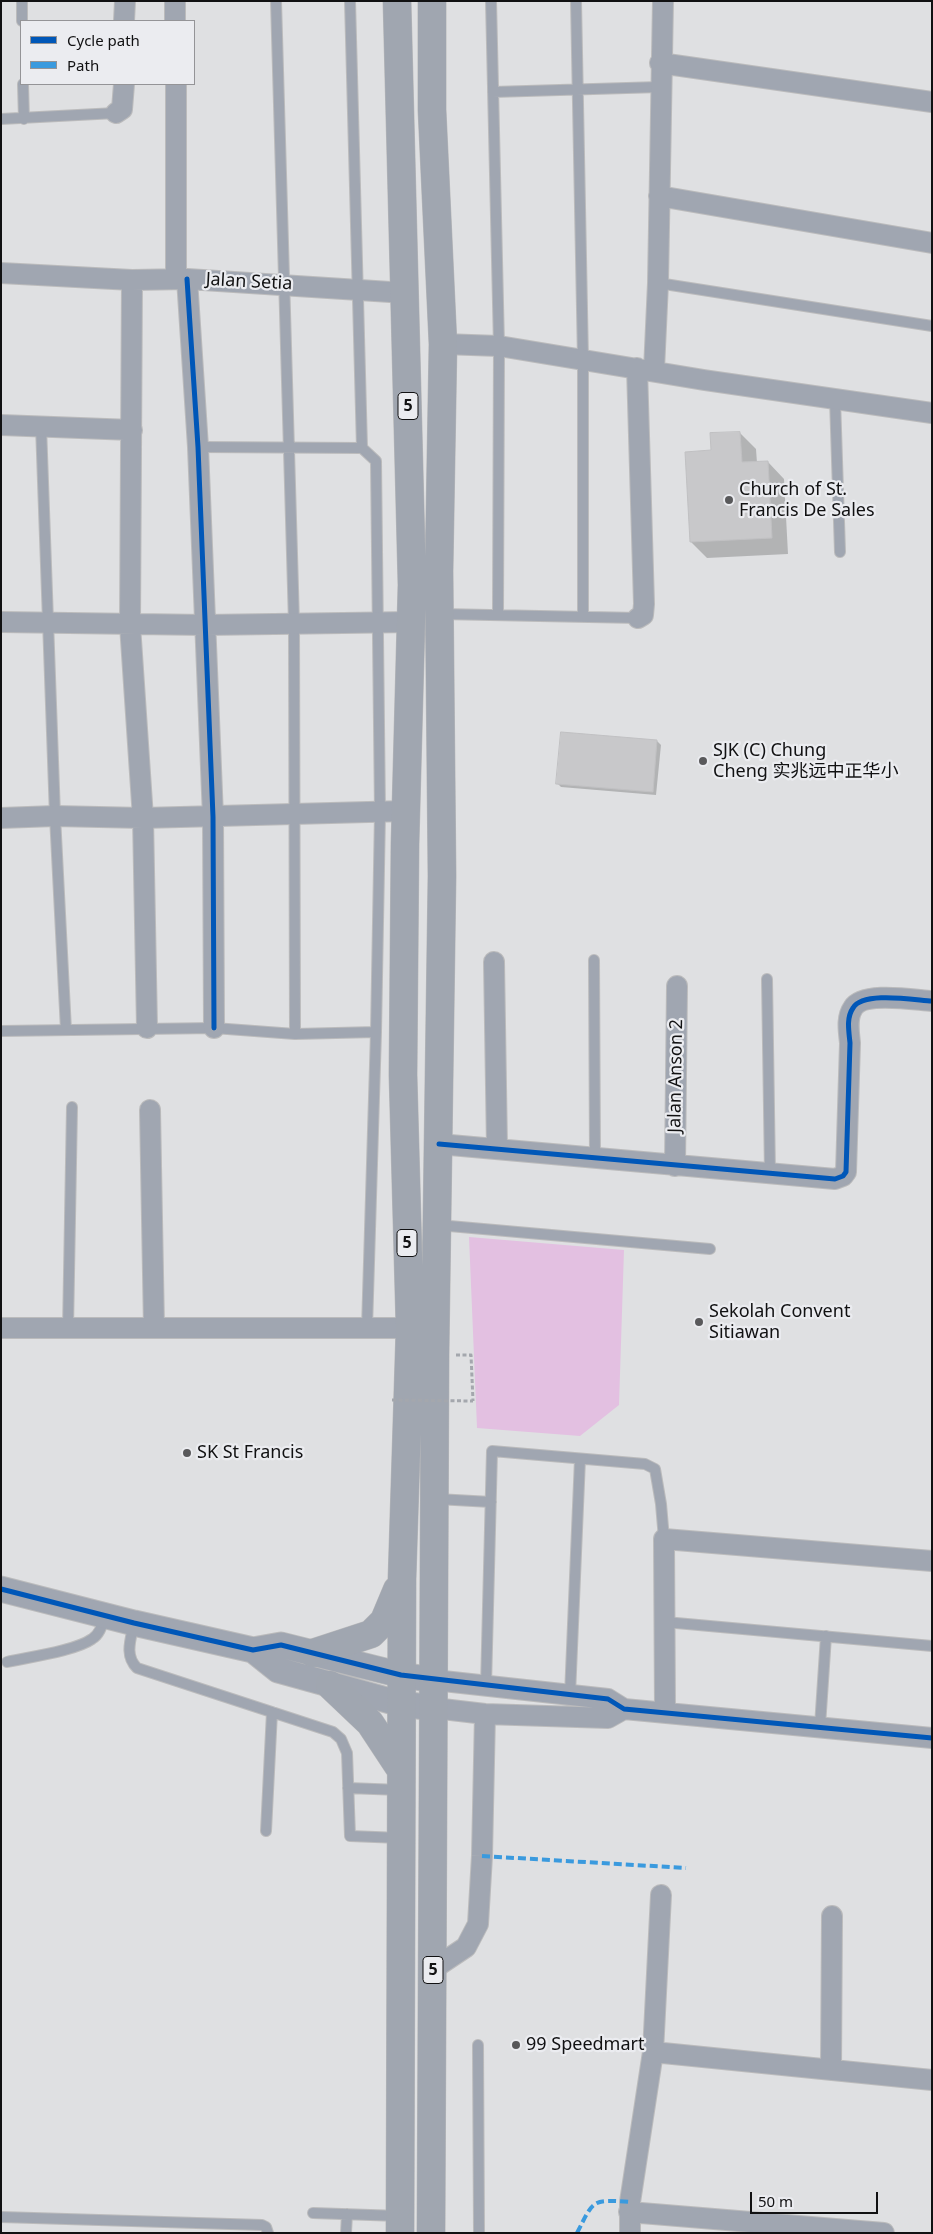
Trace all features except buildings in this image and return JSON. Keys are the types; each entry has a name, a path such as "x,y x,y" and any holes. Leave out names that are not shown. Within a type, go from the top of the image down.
{"highway":[{"name":"5","path":"397,1 398,107 406,293 412,585 402,1074 410,1328 402,1579 400,2224"},
{"name":"5","path":"431,2233 436,1499 435,1354 442,876 440,614 443,344 432,110 432,1"},
{"path":"406,293 423,282 426,274 421,159 432,110"},
{"path":"412,585 423,476 422,364 425,354 430,349 443,344"},
{"path":"406,811 417,808 424,800 426,790 424,653 440,614"},
{"path":"402,1074 417,1019 418,897 422,885 442,876"},
{"path":"409,1295 425,1168 429,1152 439,1144"},
{"path":"313,1653 371,1634 384,1621 402,1579"},
{"path":"330,1685 370,1723 401,1780"}],"street":[{"path":"124,20 125,1"},
{"path":"175,1 176,20"},
{"path":"638,618 643,615 644,604 645,369 658,283 660,63 663,1"},
{"path":"660,63 932,102"},
{"path":"116,113 122,109 124,85"},
{"path":"176,85 182,279 198,447 213,817 214,1028"},
{"path":"659,196 932,244"},
{"name":"Jalan Setia","path":"1,273 132,280 182,279 284,284 406,293"},
{"path":"132,280 130,625 144,818 147,1028"},
{"path":"443,344 499,346 932,413"},
{"path":"1,424 132,430"},
{"path":"1,622 130,625 412,622"},
{"path":"1,818 55,816 213,817 406,811"},
{"path":"494,962 497,1148"},
{"name":"Jalan Anson 2","path":"675,1166 677,986"},
{"path":"439,1144 835,1179 843,1176 846,1172 850,1043 848,1024 853,1008 863,999 890,998 932,1001"},
{"path":"150,1110 154,1328"},
{"path":"1,1328 410,1328"},
{"path":"665,1712 664,1539 932,1561"},
{"path":"1,1589 104,1616 253,1650 282,1645 401,1675 608,1699 624,1709 932,1738"},
{"path":"253,1650 278,1670 401,1704 485,1714 608,1718 624,1709"},
{"path":"433,1970 466,1947 478,1924 482,1856 485,1714"},
{"path":"630,2233 629,2212 653,2052 661,1895"},
{"path":"831,2070 832,1916"},
{"path":"653,2052 932,2080"},
{"path":"629,2212 884,2233"}],"lane":[{"path":"22,1 22,20"},
{"path":"276,1 294,623 295,1034"},
{"path":"350,1 362,448"},
{"path":"491,1 499,346 498,615"},
{"path":"576,1 583,360 583,617"},
{"path":"23,85 24,119"},
{"path":"493,92 660,87"},
{"path":"1,119 116,113"},
{"path":"658,283 932,326"},
{"path":"835,399 840,552"},
{"path":"41,426 55,816 66,1030"},
{"path":"198,447 362,448 376,461 380,813 368,1328"},
{"path":"440,614 638,618"},
{"path":"594,960 596,1158"},
{"path":"767,979 770,1174"},
{"path":"1,1031 214,1028 295,1034 376,1032"},
{"path":"68,1329 72,1107"},
{"path":"437,1225 710,1249"},
{"path":"486,1686 492,1451 634,1462 645,1464 655,1469 664,1539"},
{"path":"570,1695 580,1458"},
{"path":"436,1499 490,1502"},
{"path":"7,1662 80,1644 92,1639 101,1630 104,1616"},
{"path":"665,1622 932,1646"},
{"path":"134,1623 128,1651 131,1662 136,1668 333,1732 341,1739 347,1753 350,1836 401,1838"},
{"path":"820,1726 826,1636"},
{"path":"266,1831 272,1712"},
{"path":"348,1788 401,1780"},
{"path":"478,2045 480,2233"},
{"path":"313,2213 347,2214 400,2224"},
{"path":"346,2233 347,2214"},
{"path":"1,2217 262,2225 266,2227 268,2233"},
{"path":"108,2233 109,2221"}],"path":[{"path":"392,1400 473,1400 472,1355 435,1354"}],"shaded area":[{"path":"469,1237 624,1250 619,1405 580,1436 477,1428"}],"marked path":[{"path":"482,1856 686,1868"},
{"path":"577,2233 587,2214 595,2204 608,2201 630,2202"}],"cycle path":[{"path":"187,279 198,447 213,817 214,1028"},
{"path":"439,1144 835,1179 843,1176 846,1172 850,1043 848,1025 849,1016 853,1008 859,1003 878,998 932,1001"},
{"path":"1,1589 134,1623 253,1650 281,1645 401,1675 608,1699 624,1709 932,1738"}],"place":[{"name":"Church of St. Francis De Sales","path":"729,500"},
{"name":"SJK (C) Chung Cheng 实兆远中正华小","path":"703,761"},
{"name":"Sekolah Convent Sitiawan","path":"699,1322"},
{"name":"SK St Francis","path":"187,1453"},
{"name":"99 Speedmart","path":"516,2045"}]}
